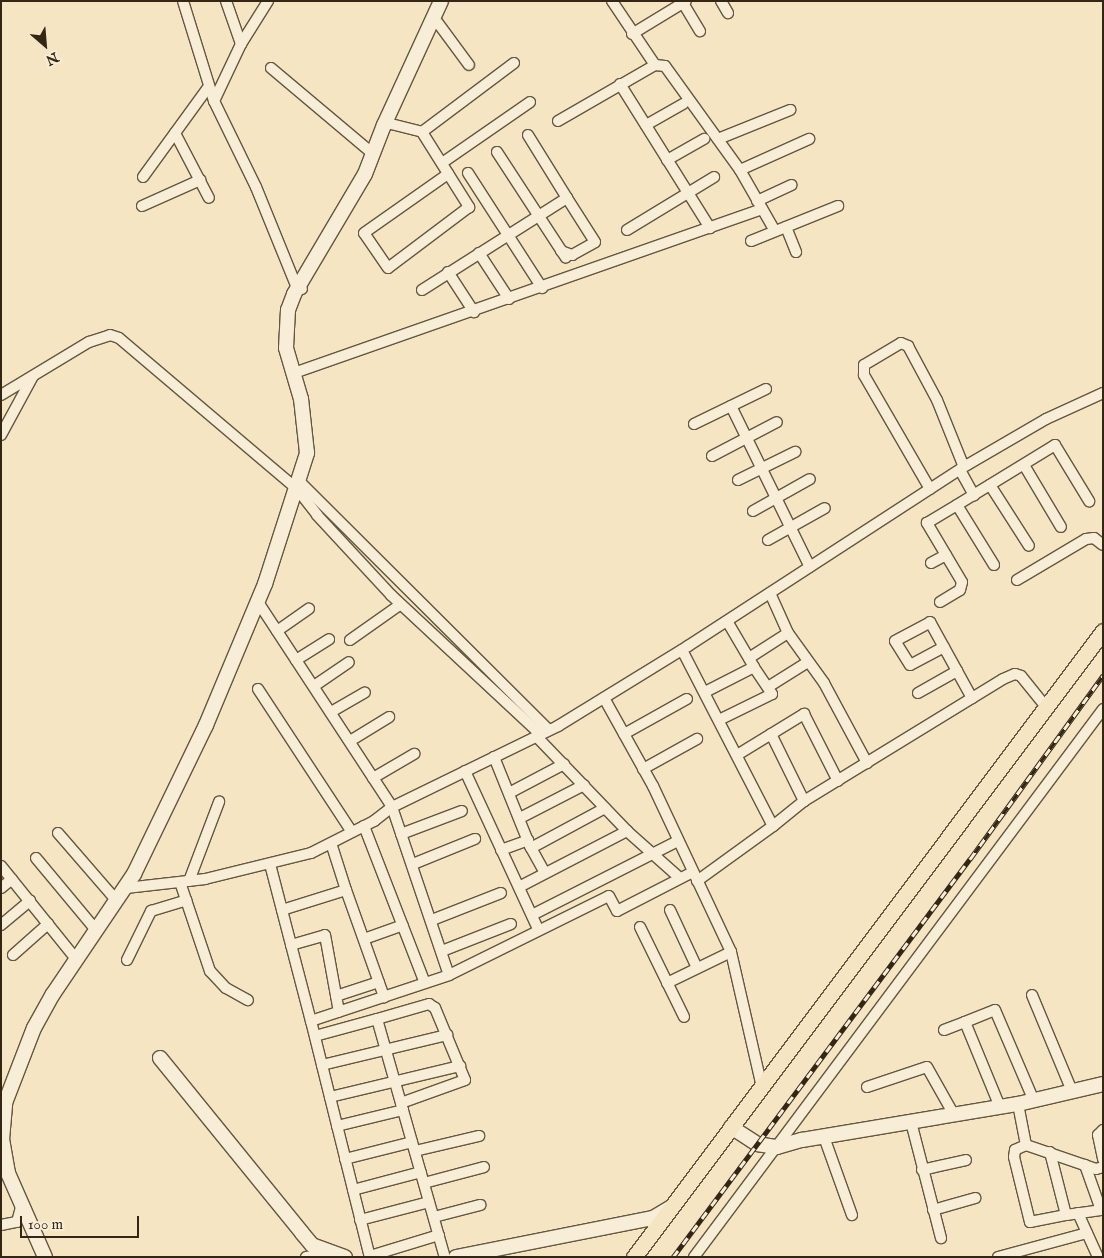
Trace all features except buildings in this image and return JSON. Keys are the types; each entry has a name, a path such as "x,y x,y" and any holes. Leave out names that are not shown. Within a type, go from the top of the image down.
{"main road":[{"path":"634,1257 1103,631"}],"street":[{"path":"183,1 214,101 256,187 301,289"},
{"path":"226,1 241,44"},
{"path":"214,101 241,44 268,1"},
{"path":"301,289 360,198 441,1"},
{"path":"45,1257 21,1207 5,1159 2,1140 5,1103 34,1028 76,959 126,888 204,732 258,602 307,453 306,424 286,348 285,324 301,289 340,221 387,130 450,1"},
{"path":"721,1 728,13"},
{"path":"613,2 632,34 655,65"},
{"path":"632,34 684,2 700,31"},
{"path":"438,23 468,65"},
{"path":"387,130 422,132 514,63"},
{"path":"558,120 655,65 665,66 740,170 775,231"},
{"path":"271,68 373,154"},
{"path":"620,84 710,228"},
{"path":"143,177 209,86"},
{"path":"442,163 530,102"},
{"path":"646,125 683,104"},
{"path":"718,139 790,110"},
{"path":"175,132 209,198"},
{"path":"422,132 470,207 388,268 364,233 448,174"},
{"path":"497,152 536,217 564,254 572,254 595,242 528,135"},
{"path":"667,160 704,139"},
{"path":"740,170 809,139"},
{"path":"468,173 542,288"},
{"path":"627,230 714,177"},
{"path":"142,206 200,180"},
{"path":"294,373 763,211 791,185"},
{"path":"422,290 567,198"},
{"path":"751,241 838,206"},
{"path":"786,227 796,252"},
{"path":"479,253 509,299"},
{"path":"448,272 474,312"},
{"path":"1,395 98,338 110,335 119,338 298,485 542,733 564,764 627,832 680,878"},
{"path":"930,489 864,375 864,365 900,343 908,346 937,400 962,469 974,495"},
{"path":"1,435 34,376"},
{"path":"694,424 766,389"},
{"path":"126,888 184,881 311,854 364,826 392,807 542,733 604,698 682,650 962,469 1046,419 1103,393"},
{"path":"731,406 748,437 810,567"},
{"path":"712,456 778,422"},
{"path":"940,602 962,586 927,523 1056,445 1089,501"},
{"path":"738,480 795,452"},
{"path":"1024,465 1061,527"},
{"path":"753,511 810,479"},
{"path":"298,485 317,515 401,604 542,733"},
{"path":"990,485 1029,546"},
{"path":"958,505 994,565"},
{"path":"768,540 825,508"},
{"path":"1017,580 1086,539 1094,538 1103,545"},
{"path":"930,563 946,555"},
{"path":"770,593 788,633 824,683 867,763"},
{"path":"258,602 392,807 413,864 449,975"},
{"path":"350,640 401,604"},
{"path":"277,631 309,609"},
{"path":"719,720 772,694 727,621"},
{"path":"944,647 910,665 895,641 930,622 944,647 972,698"},
{"path":"749,658 788,633"},
{"path":"296,660 329,639"},
{"path":"682,650 773,826"},
{"path":"314,686 349,662"},
{"path":"768,687 808,662"},
{"path":"705,692 754,667"},
{"path":"918,693 957,671"},
{"path":"311,1022 449,975 538,929 610,896 617,911 680,878 695,877 773,826 804,801 972,698 1015,674 1027,682 1046,707"},
{"path":"258,689 352,832"},
{"path":"331,712 365,692"},
{"path":"604,698 643,769 731,952 762,1087"},
{"path":"624,734 687,699"},
{"path":"694,1257 1103,709"},
{"path":"737,755 804,714 838,781"},
{"path":"350,741 389,717"},
{"path":"771,734 804,801"},
{"path":"643,769 697,739"},
{"path":"373,778 414,754"},
{"path":"494,757 511,792 529,844 545,873"},
{"path":"511,792 564,764"},
{"path":"465,771 538,929"},
{"path":"520,818 584,785"},
{"path":"219,802 184,881 186,900 210,971 226,988 248,1000"},
{"path":"501,850 529,844 605,808"},
{"path":"402,834 462,811"},
{"path":"364,826 425,983"},
{"path":"518,887 627,832"},
{"path":"58,833 117,901"},
{"path":"413,864 475,839"},
{"path":"532,915 678,842"},
{"path":"331,843 384,997"},
{"path":"36,858 96,930"},
{"path":"270,864 370,1256 439,1235"},
{"path":"1,866 76,959"},
{"path":"1,888 12,879"},
{"path":"282,910 346,890"},
{"path":"432,920 501,894"},
{"path":"127,960 151,911 186,900"},
{"path":"1,925 30,901"},
{"path":"670,910 697,968"},
{"path":"13,955 48,924"},
{"path":"442,952 511,924"},
{"path":"364,939 403,925"},
{"path":"640,927 684,1017"},
{"path":"291,945 325,935 339,1012"},
{"path":"667,983 731,952"},
{"path":"336,996 379,982"},
{"path":"1032,995 1072,1091"},
{"path":"315,1036 429,1004 435,1008 465,1080 402,1107 337,1126"},
{"path":"944,1030 995,1010 1034,1101"},
{"path":"377,1019 445,1257"},
{"path":"966,1022 1000,1107"},
{"path":"322,1065 447,1035"},
{"path":"160,1058 302,1234 312,1244 339,1255"},
{"path":"330,1097 460,1066"},
{"path":"867,1087 928,1067 954,1115"},
{"path":"731,1127 757,1144 777,1147 824,1136 1034,1101 1103,1084"},
{"path":"1018,1104 1026,1145"},
{"path":"911,1122 941,1238"},
{"path":"1103,1130 1098,1135 1103,1159"},
{"path":"345,1158 478,1136"},
{"path":"824,1136 852,1215"},
{"path":"1086,1166 1101,1210 1030,1222 1014,1157 1015,1150 1026,1145 1096,1169 1103,1167"},
{"path":"1050,1152 1066,1215"},
{"path":"922,1170 966,1160"},
{"path":"424,1183 484,1167"},
{"path":"353,1190 421,1172"},
{"path":"933,1210 975,1198"},
{"path":"360,1220 429,1202"},
{"path":"434,1217 480,1205"},
{"path":"456,1257 653,1218 672,1206"},
{"path":"1,1225 17,1222 21,1207"},
{"path":"1078,1214 1098,1257"},
{"path":"998,1257 1087,1233"},
{"path":"306,1257 339,1255"}],"railway":[{"path":"673,1257 970,859 1103,675"}]}
